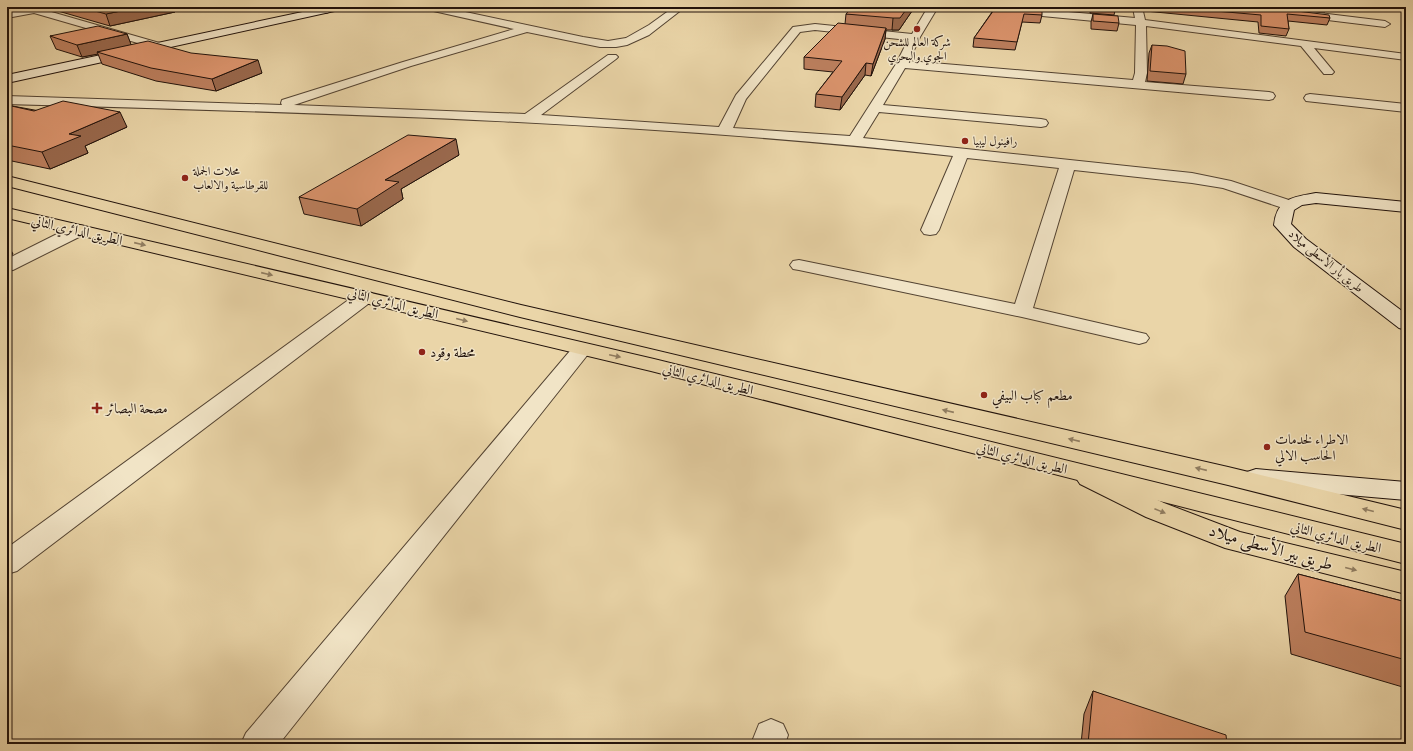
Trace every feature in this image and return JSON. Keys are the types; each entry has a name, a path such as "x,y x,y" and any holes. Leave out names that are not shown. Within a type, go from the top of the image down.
{"main road":[{"name":"الطريق الدائري الثاني","path":"7,181 558,320 1228,476 1406,520"},
{"path":"7,188 301,260 355,269"},
{"name":"الطريق الدائري الثاني","path":"7,213 654,365 1406,554"},
{"name":"طريق بير الأسطى ميلاد","path":"1074,471 1155,510 1235,541 1406,583"}],"street":[{"path":"7,15 53,7"},
{"path":"313,7 327,10"},
{"path":"7,79 339,7"},
{"path":"429,7 604,43 622,43 633,38 654,26 680,7"},
{"path":"453,13 476,7"},
{"path":"854,141 902,64 915,37 933,7"},
{"path":"981,7 1141,22 1403,57"},
{"path":"1138,7 1141,22 1141,73 1139,84"},
{"path":"1246,7 1384,20 1392,40 1403,57"},
{"path":"36,11 159,46"},
{"path":"724,132 740,98 797,29 815,27 915,37"},
{"path":"272,108 406,64 526,28"},
{"path":"1305,44 1328,72"},
{"path":"527,119 612,57"},
{"path":"902,64 1269,96"},
{"path":"1310,98 1406,108"},
{"path":"7,100 272,108 527,119 854,141 1208,181 1226,184 1289,204 1301,200 1328,198 1406,207"},
{"path":"875,108 1041,123"},
{"path":"930,230 962,153"},
{"path":"1022,311 1068,164"},
{"name":"طريق بأر الأسطى ميلاد","path":"1289,204 1282,215 1282,225 1300,243 1406,324"},
{"path":"7,266 79,230"},
{"path":"799,265 1022,311 1139,338"},
{"path":"7,563 365,296"},
{"path":"258,744 582,349"},
{"path":"1228,476 1406,491"}],"building":[{"path":"80,7 140,7 106,14"},
{"path":"852,7 908,7 900,18 893,18 846,14"},
{"path":"996,7 1042,9 1042,15 1024,14 1017,42 974,38"},
{"path":"1170,7 1265,7 1329,15 1330,18 1287,14 1289,29 1261,26 1261,15"},
{"path":"1093,14 1118,16 1119,23 1093,21"},
{"path":"838,23 886,28 873,64 866,63 842,97 816,94 842,61 804,57"},
{"path":"98,26 127,34 77,45 50,36"},
{"path":"148,41 191,53 258,60 212,79 151,68 97,52"},
{"path":"1152,45 1167,46 1185,51 1186,74 1150,71"},
{"path":"63,101 120,112 69,134 81,136 42,152 7,145 7,105 34,111"},
{"path":"408,135 456,139 385,180 399,182 357,209 299,197"},
{"path":"1298,574 1406,602 1406,660 1305,632"},
{"path":"1093,691 1226,735 1227,744 1088,744"}],"place":[{"name":"شركة العالم للشحن الجوي والبحري","path":"917,29"},
{"name":"رافينول ليبيا","path":"965,141"},
{"name":"محلات الجملة للقرطاسية والالعاب","path":"185,178"},
{"name":"محطة وقود","path":"422,352"},
{"name":"مطعم كباب البيفي","path":"984,395"},
{"name":"مصحة البصائر","path":"97,408"},
{"name":"الاطراء لخدمات الحاسب الالي","path":"1267,447"}]}
